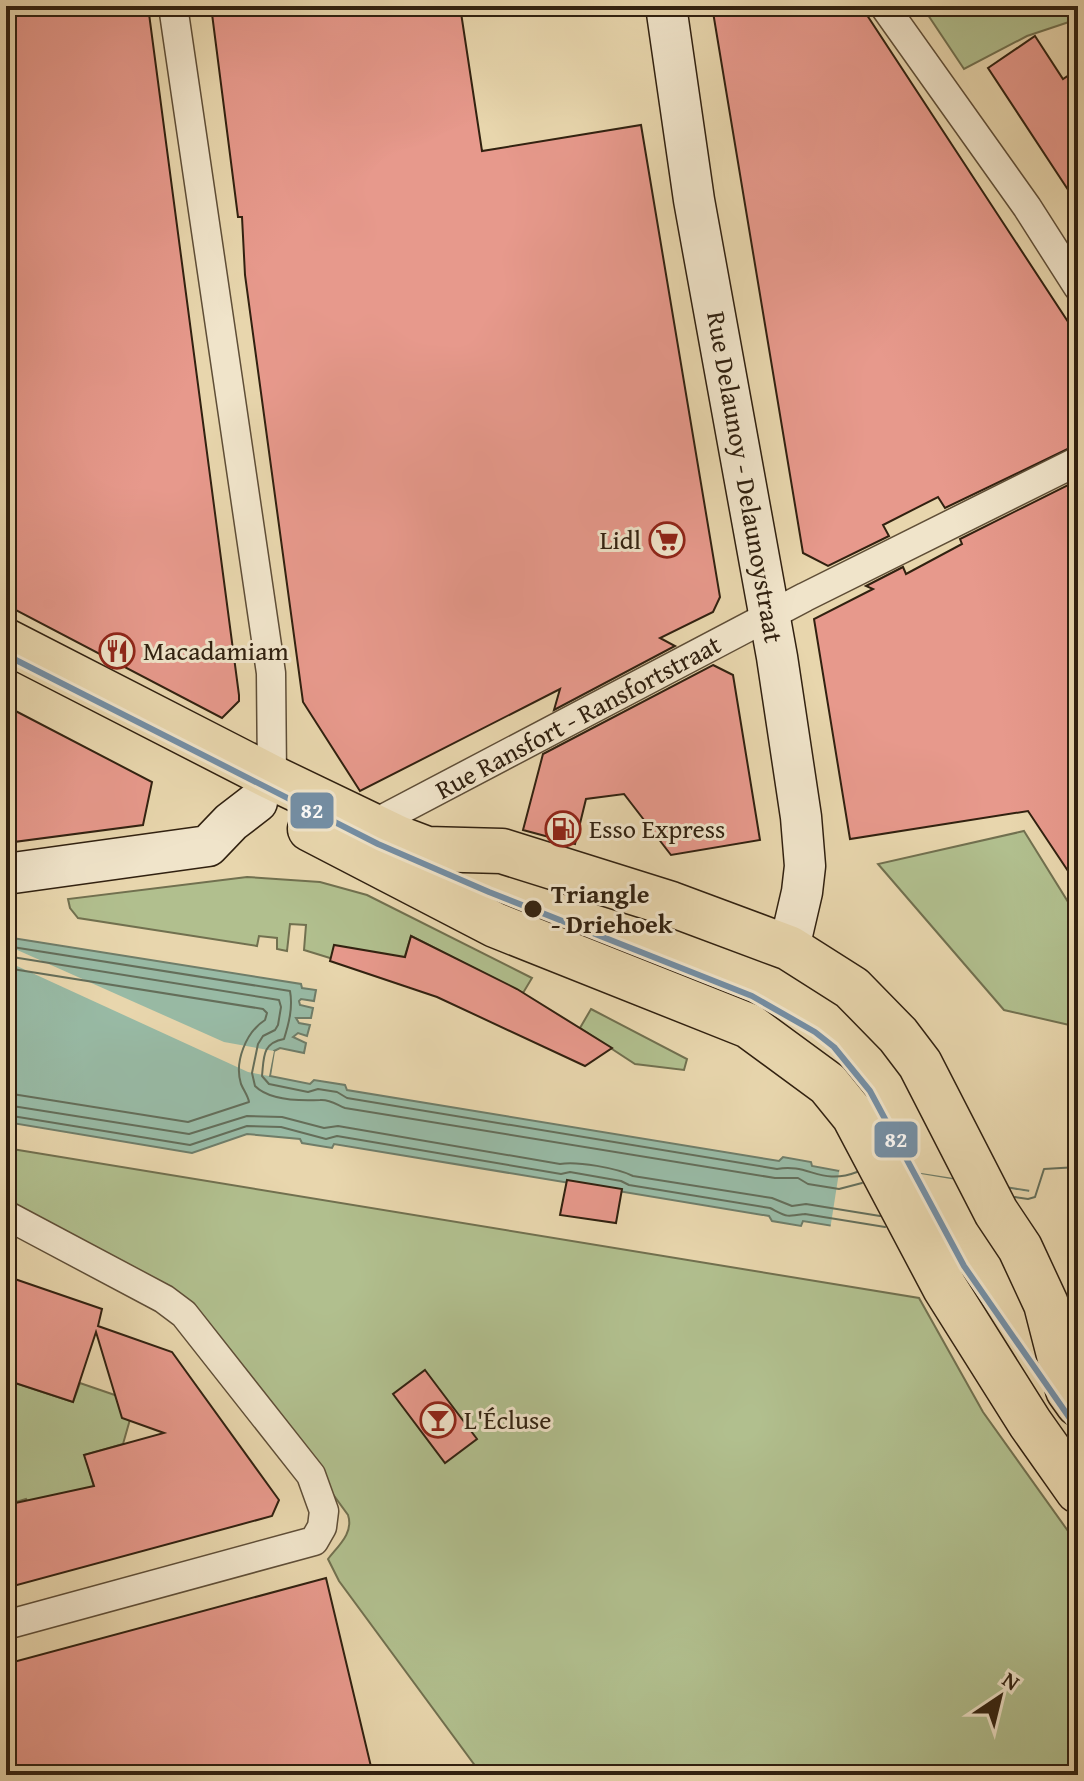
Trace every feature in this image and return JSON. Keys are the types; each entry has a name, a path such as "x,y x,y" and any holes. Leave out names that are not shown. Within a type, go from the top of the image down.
{"main road":[{"path":"6,641 264,790"},
{"path":"6,673 264,790 352,834 495,925 749,1026 828,1084 854,1116 925,1252 1030,1423 1078,1491"},
{"path":"352,834 427,849 502,851 671,904 789,948 852,988 898,1035 920,1064 981,1184 1020,1248 1046,1304 1068,1390 1078,1404"}],"street":[{"path":"6,874 208,846 264,790 273,743 271,673 173,6"},
{"name":"Rue Delaunoy - Delaunoystraat","path":"666,6 694,200 770,616 801,817 805,866 789,948"},
{"path":"884,6 1027,207 1078,287"},
{"name":"Rue Ransfort - Ransfortstraat","path":"352,834 770,616 1078,461"},
{"path":"6,1215 164,1299 184,1314 311,1475 324,1511 322,1527 314,1541 6,1625"}],"shaded area":[{"path":"922,6 1078,6 1078,19 1027,36 964,69"},
{"path":"1024,831 1070,905 1078,900 1078,1027 1004,1010 878,864"},
{"path":"247,877 320,882 367,895 532,978 523,993 411,936 398,979 304,950 306,925 290,924 287,951 277,949 277,938 259,936 257,946 78,918 70,908 68,899"},
{"path":"591,1009 687,1059 684,1070 635,1064 580,1028"},
{"path":"6,1148 919,1298 983,1412 1078,1545 1078,1775 482,1775 339,1581 328,1559 347,1533 348,1515 222,1342 6,1204"},
{"path":"6,1380 73,1402 80,1383 135,1402 123,1444 85,1455 94,1487 30,1507 26,1499 6,1505"}],"water":[{"path":"6,937 301,984 302,988 316,990 314,1001 299,1001 300,1005 313,1008 311,1018 296,1018 299,1023 310,1025 307,1036 298,1033 293,1037 306,1043 304,1053 280,1048 274,1051 270,1076 310,1084 314,1080 345,1085 347,1090 779,1161 783,1157 839,1171 857,1164 1030,1191 1078,1266 803,1221 801,1226 772,1221 769,1216 334,1144 332,1148 302,1143 300,1139 247,1134 192,1153 6,1122"}],"pier":[{"path":"6,945 224,1042 274,1051 269,1076 248,1072 6,961"},
{"path":"1078,1155 1078,1270 830,1230 840,1166 849,1162 1029,1192 1036,1157"}],"building":[{"path":"6,6 148,6 239,695 239,701 222,718 6,605"},
{"path":"211,6 460,6 482,151 641,125 720,597 713,612 660,638 675,646 554,710 560,689 360,791 303,702 245,275 242,217 238,217"},
{"path":"712,6 861,6 1078,337 1078,444 945,508 938,497 883,525 889,536 828,566 803,553"},
{"path":"1035,36 1063,79 1078,69 1078,205 988,68"},
{"path":"1078,480 1078,886 1028,811 850,839 814,619 873,589 866,586 903,567 906,574 962,544 960,539"},
{"path":"713,665 733,675 760,840 671,855 624,794 586,799 575,844 523,830 543,754"},
{"path":"6,706 152,782 143,825 6,843"},
{"path":"411,936 517,989 612,1048 585,1066 437,997 330,961 334,945 405,957"},
{"path":"567,1180 622,1189 616,1223 560,1215"},
{"path":"6,1276 102,1309 98,1326 172,1352 279,1500 272,1516 6,1588 6,1505 94,1486 84,1455 164,1433 122,1418 96,1332 73,1402 6,1380"},
{"path":"425,1370 477,1439 445,1463 393,1394"},
{"path":"326,1578 373,1775 6,1775 6,1664"}],"transit line":[{"name":"82","path":"6,655 378,844 489,892 752,996 815,1032 834,1047 870,1091 964,1266 1078,1430"}],"place":[{"name":"Lidl","path":"667,540"},
{"name":"Macadamiam","path":"117,651"},
{"name":"Esso Express","path":"563,829"},
{"name":"Triangle - Driehoek","path":"533,909"},
{"name":"L'Écluse","path":"438,1420"}]}
